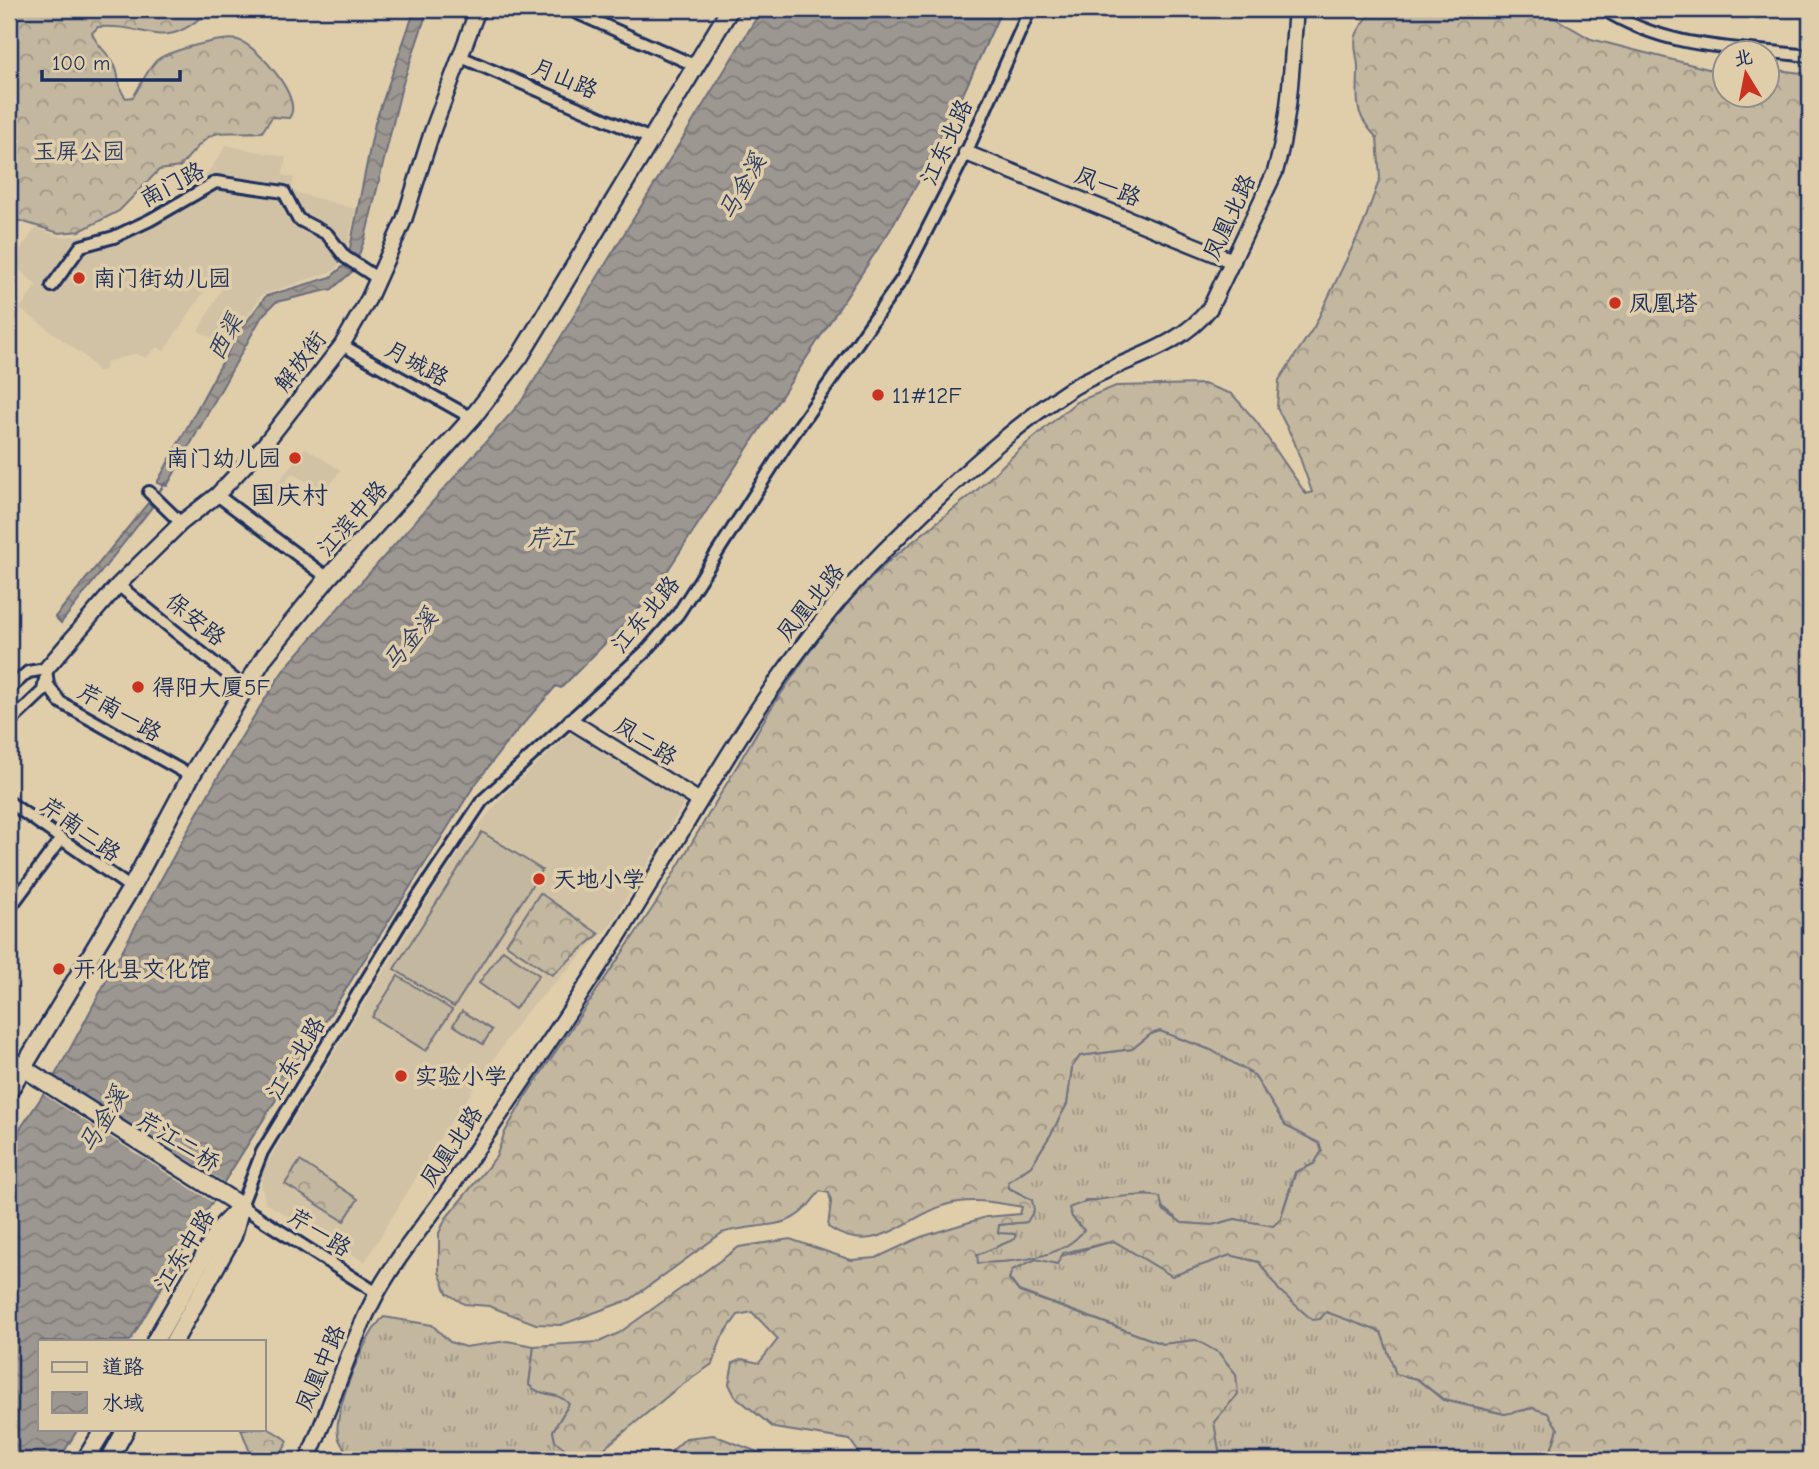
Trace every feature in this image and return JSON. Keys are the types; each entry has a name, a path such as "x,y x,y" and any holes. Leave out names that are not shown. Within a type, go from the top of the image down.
{"main road":[{"name":"江滨中路","path":"9,1091 131,888 191,776 265,656 328,578 472,418 520,356 730,9"},
{"name":"芹江二桥","path":"9,1059 240,1206"},
{"name":"江东中路","path":"156,1340 220,1228 240,1206"},
{"name":"江东中路","path":"175,1340 233,1236 240,1206"},
{"path":"85,1460 103,1430"},
{"path":"108,1460 125,1430"}],"street":[{"name":"解放街","path":"9,723 43,691 46,669 118,585 181,523 217,495 264,445 342,345 404,220 432,132 478,9"},
{"path":"568,9 694,65"},
{"name":"江东北路","path":"240,1206 262,1152 404,918 482,801 646,651 678,614 788,442 902,279 966,153 1030,9"},
{"name":"凤凰北路","path":"377,1293 560,1026 624,927 698,800 815,630 851,585 1035,413 1099,373 1144,355 1198,325 1210,308 1275,172 1292,92 1296,9"},
{"path":"1603,9 1653,35 1681,43 1810,57"},
{"name":"月山路","path":"461,57 651,139"},
{"name":"凤一路","path":"966,153 1233,261"},
{"name":"南门路","path":"52,286 77,248 114,237 221,181 285,192 298,219 327,234 345,257 377,278"},
{"name":"月城路","path":"342,345 472,418"},
{"path":"149,492 181,523"},
{"path":"217,495 328,578"},
{"name":"保安路","path":"118,585 245,688"},
{"name":"解放街","path":"9,689 28,672 46,669"},
{"name":"芹南一路","path":"46,669 48,685 60,702 191,776"},
{"name":"凤二路","path":"571,721 698,800"},
{"name":"芹南二路","path":"9,802 131,888"},
{"path":"9,909 60,840"},
{"name":"芹一路","path":"240,1206 377,1293"},
{"name":"凤凰中路","path":"307,1460 377,1293"}],"shaded area":[{"path":"226,145 286,157 283,175 294,177 291,191 356,209 347,247 336,270 262,295 227,345 198,331 224,284 212,280 164,351 157,347 146,358 135,354 106,362 105,370 99,372 83,355 20,309 36,285 15,266 18,252 36,228 61,237 107,233 193,187 212,167"},
{"path":"305,448 341,470 324,493 292,473 268,505 262,502"},
{"name":"实验小学","path":"573,731 685,802 610,926 523,1016 441,1137 365,1262 265,1203 260,1174 435,887 477,827 510,789"}],"green space":[{"name":"玉屏公园","path":"9,9 210,9 194,23 180,31 167,34 116,27 98,27 92,33 115,66 121,90 126,98 133,97 153,65 162,57 209,42 238,40 256,52 277,74 290,99 292,109 289,118 272,117 262,132 223,133 209,137 180,167 159,170 119,211 80,231 59,233 21,221 9,221"},
{"path":"1375,9 1539,9 1591,39 1710,69 1710,108 1780,108 1780,71 1810,74 1810,1460 1548,1460 1558,1429 1548,1413 1533,1408 1505,1414 1443,1399 1417,1379 1396,1374 1381,1332 1326,1312 1320,1319 1312,1320 1279,1290 1259,1262 1230,1255 1172,1276 1114,1241 1063,1253 1057,1264 1036,1259 1012,1270 1009,1279 1019,1292 1163,1344 1196,1340 1219,1353 1236,1374 1238,1394 1214,1422 1220,1456 1242,1460 864,1460 850,1440 774,1428 735,1396 729,1384 733,1363 742,1359 759,1363 778,1339 752,1312 738,1315 722,1337 712,1364 675,1390 590,1460 580,1460 555,1441 553,1431 569,1404 560,1397 538,1391 529,1385 534,1346 599,1342 619,1333 739,1247 790,1239 851,1260 876,1258 921,1237 986,1217 1020,1214 1022,1207 992,1202 952,1203 888,1233 859,1239 844,1236 828,1227 831,1202 829,1193 820,1191 793,1218 722,1233 631,1299 561,1325 536,1324 489,1306 464,1304 447,1293 439,1272 439,1233 446,1218 496,1157 505,1132 525,1097 658,900 770,710 836,613 891,559 976,491 1076,402 1116,386 1204,384 1232,394 1256,421 1306,494 1312,492 1294,441 1277,408 1279,380 1314,327 1363,225 1380,178 1377,138 1363,121 1357,98 1355,40 1364,22","holes":["1160,1031 1211,1050 1254,1075 1286,1126 1319,1143 1322,1151 1314,1164 1296,1172 1280,1220 1273,1226 1235,1219 1212,1225 1182,1223 1163,1210 1160,1197 1127,1196 1069,1208 1072,1217 1084,1230 1063,1248 1036,1257 978,1263 977,1255 1015,1239 1015,1234 998,1233 999,1225 1027,1222 1034,1210 1032,1200 1009,1188 1008,1182 1031,1166 1051,1134 1067,1104 1072,1067 1080,1056 1132,1049 1151,1034"]},
{"path":"482,832 542,870 454,1007 394,969"},
{"path":"540,893 599,934 552,975 506,944"},
{"path":"503,950 539,975 515,1009 479,983"},
{"path":"398,976 452,1010 426,1051 372,1017"},
{"path":"462,1011 492,1030 483,1044 453,1025"},
{"path":"1160,1031 1211,1050 1254,1075 1286,1126 1319,1143 1322,1151 1314,1164 1295,1172 1280,1220 1273,1227 1235,1219 1212,1225 1182,1223 1146,1194 1118,1200 1085,1200 1072,1217 1084,1230 1063,1248 1036,1258 978,1264 976,1255 987,1250 999,1225 1027,1222 1032,1200 1009,1188 1008,1182 1031,1166 1051,1134 1067,1104 1072,1067 1080,1056 1132,1049 1151,1034"},
{"path":"300,1161 358,1199 344,1221 285,1184"},
{"path":"1114,1241 1172,1276 1230,1255 1259,1262 1279,1290 1381,1332 1396,1374 1417,1379 1443,1400 1504,1414 1533,1408 1548,1413 1558,1429 1548,1460 1242,1460 1220,1456 1195,1340 1163,1344 1019,1291 1009,1278 1011,1270 1036,1259 1047,1260"},
{"path":"384,1317 432,1325 450,1342 465,1347 507,1341 534,1346 529,1385 538,1391 560,1397 569,1404 553,1431 555,1441 580,1460 357,1460 339,1439 338,1424 346,1391 360,1354"},
{"path":"266,1427 288,1441 278,1460 248,1460 251,1455 241,1430 266,1430"},
{"path":"713,1435 771,1457 804,1460 662,1460 686,1438"}],"water":[{"path":"415,9 428,9 402,86 365,238 353,271 332,289 276,302 262,316 167,486 157,483 237,335 266,296 331,277 347,263 375,123"},
{"name":"芹江","path":"762,9 1002,9 943,138 938,138 923,174 890,230 649,599 561,688 556,686 504,746 472,789 224,1182 131,1340 38,1340 38,1430 77,1430 59,1460 9,1460 9,1137 14,1128 19,1130 58,1069 197,814 239,740 285,668 521,402"},
{"path":"148,503 152,507 61,623 55,617"}],"pier":[{"path":"56,1077 224,1182 212,1202 44,1095"}],"waterway":[{"name":"西渠","path":"157,495 165,483"}],"place":[{"name":"南门街幼儿园","path":"79,278"},
{"name":"凤凰塔","path":"1615,303"},
{"name":"11#12F","path":"878,395"},
{"name":"南门幼儿园","path":"295,458"},
{"name":"得阳大厦5F","path":"138,687"},
{"name":"天地小学","path":"539,879"},
{"name":"开化县文化馆","path":"59,969"},
{"name":"实验小学","path":"401,1076"}],"district":[{"name":"国庆村","path":"289,495"}],"water label":[{"name":"马金溪","path":"742,187"},
{"name":"马金溪","path":"410,640"},
{"name":"马金溪","path":"103,1120"}]}
